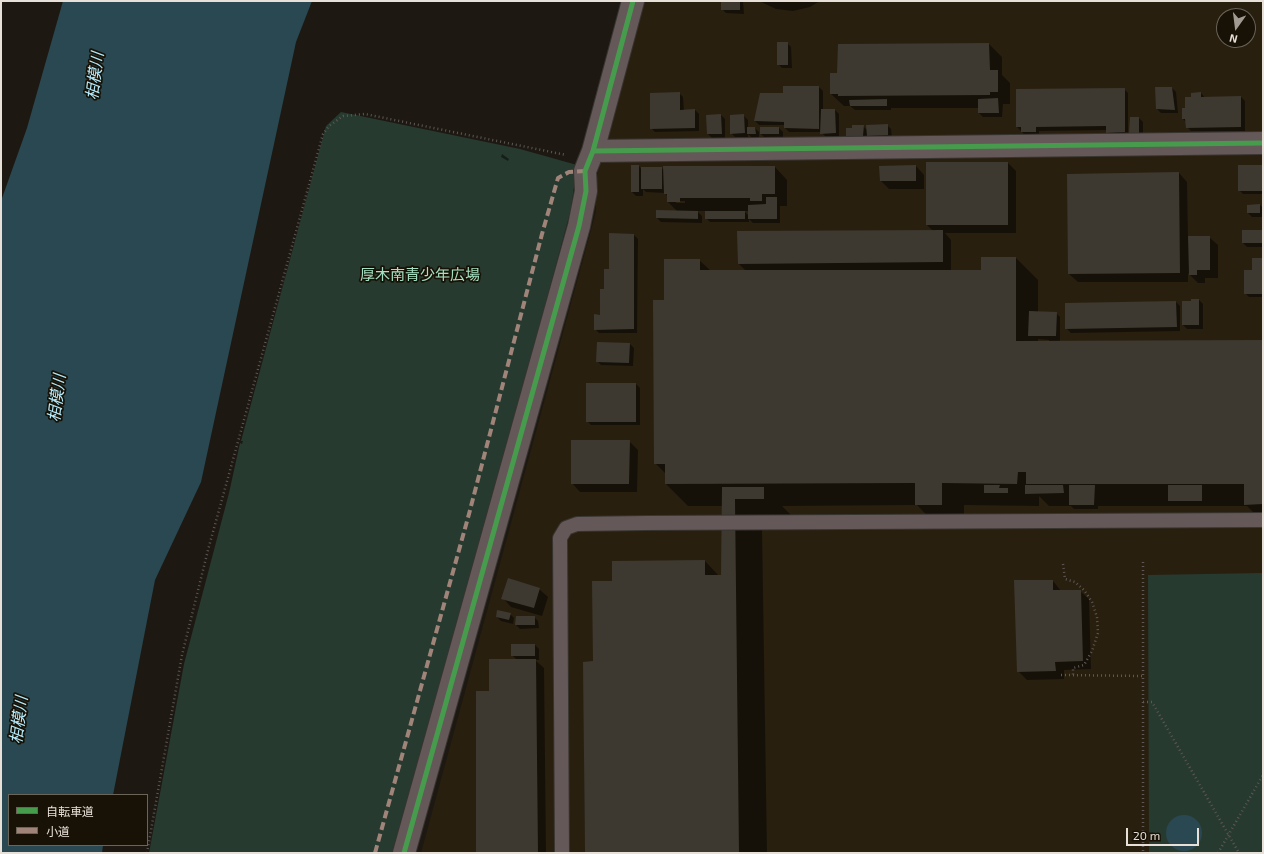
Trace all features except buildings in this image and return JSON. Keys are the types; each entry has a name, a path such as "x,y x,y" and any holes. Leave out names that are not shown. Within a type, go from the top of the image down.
{"street":[{"path":"404,853 579,226 586,191 585,171 593,151 633,1"},
{"path":"593,151 1263,143"}],"lane":[{"path":"562,853 560,538 566,528 577,524 646,522 1263,520"}],"path":[{"path":"147,853 184,648 208,550 323,134 329,126 343,116 365,114 579,157 593,151"},
{"path":"1143,562 1143,853"},
{"path":"1063,564 1065,579 1075,582 1084,590 1092,602 1097,617 1098,633 1092,651 1084,665 1073,668 1073,675"},
{"path":"1061,675 1143,676"},
{"path":"1143,702 1152,702 1239,853"},
{"path":"1218,853 1263,775"}],"shaded area":[{"path":"642,1 1263,1 1263,853 421,853 596,212 596,179"}],"green space":[{"name":"厚木南青少年広場","path":"341,112 520,149 577,165 571,209 398,853 149,853 184,664 229,493 240,443 242,444 243,441 241,441 326,126"},
{"path":"1263,573 1263,853 1149,853 1148,575"}],"water":[{"name":"相模川","path":"63,1 312,1 296,42 201,482 155,580 113,794 8,794 8,846 103,846 102,853 1,853 1,201 27,128"},
{"path":"1188,815 1197,820 1201,826 1201,840 1197,846 1188,851 1180,851 1171,846 1167,840 1166,829 1171,820 1177,816"}],"marked path":[{"path":"375,853 469,514 558,178 569,172 585,171"}],"cycle path":[{"path":"404,853 579,226 586,191 585,171 593,151 633,1"},
{"path":"593,151 1263,143"}]}
